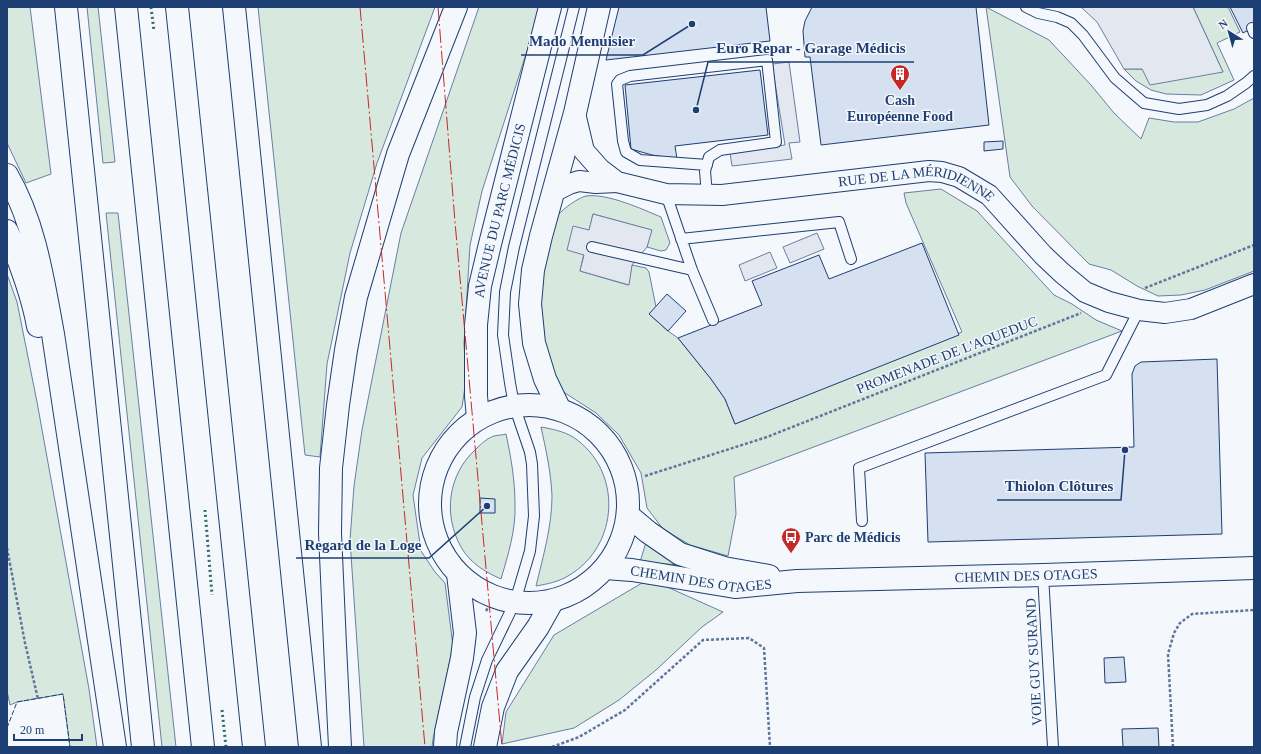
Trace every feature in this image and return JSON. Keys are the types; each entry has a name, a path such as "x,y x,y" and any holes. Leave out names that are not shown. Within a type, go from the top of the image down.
{"main road":[{"path":"66,7 143,747"},
{"path":"126,7 203,747"},
{"path":"177,7 254,747"},
{"path":"234,7 310,747"},
{"path":"340,747 330,533 331,476 338,405 346,350 356,297 398,154 456,7"},
{"name":"AVENUE DU PARC MÉDICIS","path":"478,418 476,396 476,325 480,286 550,7"},
{"path":"559,408 545,379 534,343 530,304 533,270 575,113 599,7"},
{"path":"7,175 26,216 38,258 52,327 115,747"},
{"path":"7,231 20,264 35,313 40,336 55,355"},
{"path":"537,404 559,408 583,419 603,436 618,458 627,482 629,516 620,545 605,568 589,583 569,595 552,602 531,603 499,599 484,593 458,574 442,553 433,529 429,504 433,478 442,454 458,434 478,418 496,410 514,405 537,404"},
{"name":"CHEMIN DES OTAGES","path":"629,516 648,532 680,554 724,568 797,582"},
{"name":"CHEMIN DES OTAGES","path":"605,568 632,570 735,586 797,582 1254,568"},
{"path":"445,747 446,732 462,658 465,633 458,574"},
{"path":"484,747 492,707 507,671 538,627 552,602"}],"street":[{"name":"RUE DE LA MÉRIDIENNE","path":"575,113 584,151 600,169 618,182 666,194 722,195 929,171 942,172 958,178 989,196 1043,255 1067,278 1085,292 1108,302 1138,310 1166,313 1191,309 1254,284"},
{"path":"553,192 578,181 596,183 618,182"}],"lane":[{"path":"465,747 475,697 487,660 499,599 530,551 534,516 533,478 530,452 514,405 510,383 504,335 505,292 514,247 574,7"},
{"path":"1026,7 1038,13 1057,17 1071,23 1083,35 1115,78 1144,103 1179,109 1207,105 1227,96 1254,76"},
{"path":"707,165 640,160 626,152 623,141 617,84 620,80 630,76 767,60 776,142 720,150 709,157 707,165 705,171 707,195"},
{"path":"666,194 692,270 713,320"},
{"path":"681,239 839,222 851,259"},
{"path":"592,247 692,270"},
{"path":"862,521 859,468 1106,375 1138,310"},
{"name":"VOIE GUY SURAND","path":"1043,575 1053,747"}],"path":[{"path":"1140,290 1254,245"},
{"name":"PROMENADE DE L'AQUEDUC","path":"645,476 767,437 1108,302"},
{"path":"7,548 25,643 38,699"},
{"path":"1173,747 1168,654 1174,633 1180,623 1192,614 1254,610"},
{"path":"552,747 579,737 624,710 703,640 749,638 764,648 770,747"}],"shaded area":[{"path":"7,7 30,7 51,174 26,183 7,143"},
{"path":"87,7 98,7 115,162 103,163"},
{"path":"258,7 435,7 377,163 350,253 327,364 320,457 305,455"},
{"path":"479,7 540,7 482,191 470,245 464,344 466,380 462,407 422,458 413,495 421,551 435,572 445,583 453,646 432,747 364,747 350,540 354,486 362,430 401,233"},
{"path":"986,7 1049,40 1091,85 1114,113 1141,139 1149,118 1174,122 1198,122 1234,109 1254,98 1254,271 1205,290 1181,295 1158,296 1137,286 1111,270 1089,264 1032,206 1010,177"},
{"path":"1081,7 1193,7 1223,72 1150,85 1142,69 1124,69 1097,22"},
{"path":"1193,7 1228,7 1240,32 1217,43 1234,80 1201,95 1166,94 1151,90 1136,81 1124,69 1223,72"},
{"path":"789,62 800,142 789,143 792,159 732,166 730,153 785,145 772,64"},
{"path":"941,189 977,211 1054,295 1072,304 1096,320 1122,331 734,477 736,514 728,556 690,545 663,529 647,508 641,473 619,435 596,413 559,389 539,342 540,280 558,215 567,206 579,199 586,196 594,196 624,202 661,217 670,243 666,250 661,251 647,247 651,230 593,214 580,271 628,285 632,265 646,268 649,272 656,307 649,314 678,338 711,379 725,399 735,424 962,332 906,203 904,193"},
{"path":"106,213 118,213 176,747 162,747"},
{"path":"593,214 652,230 647,247 632,265 629,285 580,271 584,255 567,250 573,226 589,230"},
{"path":"817,233 824,249 790,263 783,247"},
{"path":"770,252 777,268 745,281 739,265"},
{"path":"7,274 17,302 37,402 89,689 97,747 70,747 63,694 17,702 10,705 7,691"},
{"path":"541,427 557,430 573,437 589,451 601,468 607,488 609,508 606,528 598,546 585,563 564,578 536,586 549,530 552,507 549,470"},
{"path":"506,434 515,495 515,514 511,542 501,579 478,566 465,553 455,535 450,509 454,483 466,460 489,438"},
{"path":"647,539 679,565 640,562"},
{"path":"642,583 665,586 723,612 702,627 656,670 619,700 574,728 502,744 506,712 554,635"}],"building":[{"path":"619,7 766,7 770,41 606,60"},
{"name":"Cash Européenne Food","path":"812,7 976,7 989,125 821,145 810,57 805,57 803,31 805,21"},
{"path":"1230,7 1254,7 1254,27 1243,33"},
{"path":"760,70 768,135 675,146 677,159 652,155 631,149 625,85"},
{"path":"1003,141 1003,149 984,151 984,142"},
{"path":"922,243 959,335 735,424 725,399 678,338 762,305 752,281 819,255 829,279"},
{"path":"667,294 686,311 668,331 649,314"},
{"path":"1217,359 1222,534 928,542 925,453 1134,447 1132,374 1135,366 1141,362"},
{"path":"480,498 495,499 495,513 480,513"},
{"path":"1124,657 1126,682 1105,683 1104,658"},
{"path":"1158,728 1159,747 1123,747 1122,729"}],"hedge":[{"path":"151,7 154,31"},
{"path":"205,510 212,595"},
{"path":"222,710 226,747"}],"fence":[{"path":"7,728 17,702 63,694 70,747"}],"power":[{"path":"360,7 425,747"},
{"path":"438,7 455,222 502,747"}],"place":[{"name":"Mado Menuisier","path":"692,24"},
{"name":"Cash Européenne Food","path":"900,91"},
{"name":"Euro Repar - Garage Médicis","path":"696,110"},
{"name":"Thiolon Clôtures","path":"1125,450"},
{"name":"Regard de la Loge","path":"487,506"},
{"name":"Parc de Médicis","path":"791,554"}]}
